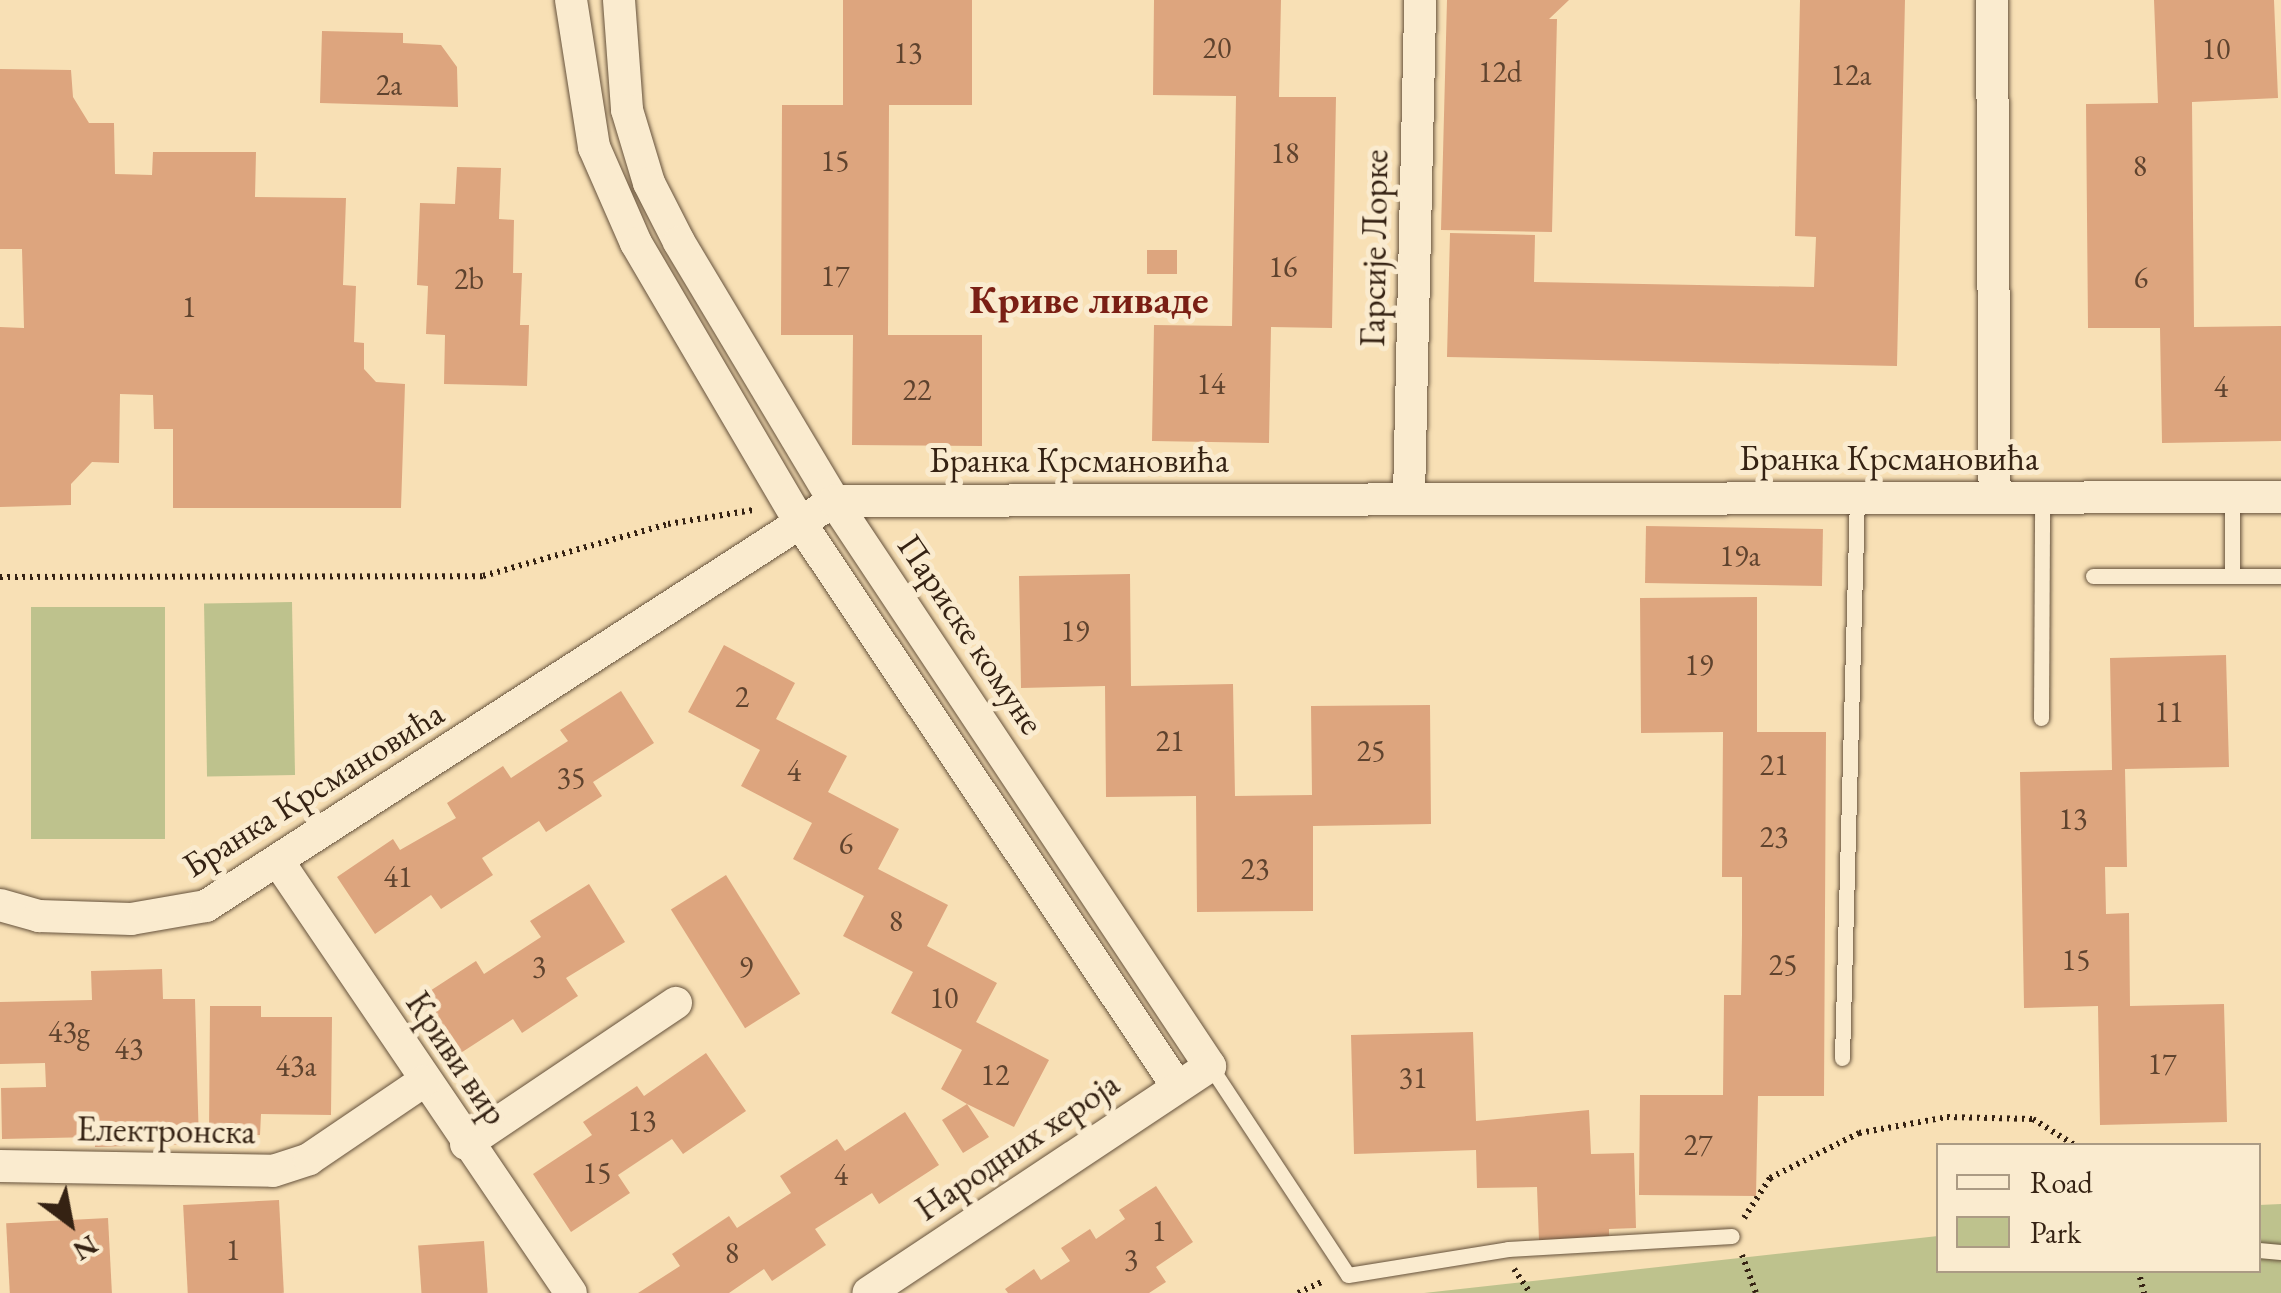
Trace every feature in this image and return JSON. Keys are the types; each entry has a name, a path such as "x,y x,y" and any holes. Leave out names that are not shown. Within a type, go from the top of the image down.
{"street":[{"path":"571,0 582,98 612,194 800,524 1177,1086"},
{"name":"Париске комуне","path":"618,0 624,92 650,183 748,366 1210,1066"},
{"name":"Гарсије Лорке","path":"1409,498 1420,0"},
{"path":"1992,0 1995,498"},
{"name":"Бранка Крсмановића","path":"0,905 39,916 157,918 206,906 280,864 834,500 2281,497"},
{"name":"Криви вир","path":"280,864 466,1144 571,1293"},
{"path":"466,1144 676,1003"},
{"name":"Народних хероја","path":"868,1293 1210,1066"},
{"name":"Електронска","path":"0,1166 273,1171 309,1159 424,1080"}],"lane":[{"path":"2232,497 2232,576"},
{"path":"1842,1058 1857,498"},
{"path":"2040,718 2042,498"},
{"path":"2093,576 2281,576"},
{"name":"Париске комуне","path":"1210,1066 1348,1276 1508,1248 1732,1236"}],"path":[{"path":"0,577 483,576 668,524 753,510"},
{"path":"1756,1293 1732,1236 1770,1178 1859,1134 1947,1117 2033,1119 2071,1143"}],"green space":[{"path":"292,602 295,775 207,777 204,604"},
{"path":"31,607 165,607 165,839 31,839"},
{"path":"2281,1204 2281,1293 1424,1293 1936,1236 1936,1273 2261,1273 2261,1205"}],"building":[{"path":"843,0 972,0 972,105 889,105 888,335 982,335 982,446 852,445 853,335 781,335 782,105 843,105"},
{"path":"1154,0 1281,0 1279,97 1336,97 1332,328 1271,327 1269,443 1152,441 1154,325 1232,326 1236,96 1153,95"},
{"path":"1447,0 1569,0 1549,19 1557,19 1552,232 1441,230"},
{"path":"1800,0 1905,0 1897,366 1447,357 1450,233 1535,235 1534,282 1814,287 1816,237 1795,236"},
{"path":"2154,0 2274,0 2278,98 2192,102 2194,327 2281,326 2281,441 2162,443 2160,328 2088,328 2086,104 2158,103"},
{"path":"322,31 403,33 403,43 441,45 457,67 458,107 320,103"},
{"path":"0,69 71,70 73,97 89,123 114,123 115,174 152,175 153,152 256,152 255,197 346,198 343,285 356,286 354,342 364,343 364,369 376,382 405,384 401,508 173,508 173,429 154,429 153,395 120,394 119,463 92,462 71,484 71,505 0,507 0,327 24,328 22,249 0,249"},
{"path":"457,167 501,168 499,219 514,220 513,273 522,273 520,325 529,325 527,386 444,384 445,335 426,334 428,286 417,285 420,203 455,204"},
{"path":"1147,250 1177,250 1177,274 1147,274"},
{"path":"1646,526 1823,529 1822,586 1645,583"},
{"path":"1130,574 1131,686 1233,684 1235,796 1312,795 1311,706 1430,705 1431,824 1313,826 1313,911 1197,912 1196,796 1106,797 1105,686 1021,688 1019,576"},
{"path":"1757,597 1757,732 1826,732 1824,1096 1758,1096 1756,1196 1639,1195 1640,1095 1723,1095 1724,995 1741,995 1742,934 1742,877 1722,877 1723,732 1641,733 1640,598"},
{"path":"724,645 795,683 776,719 847,756 828,792 899,829 878,869 948,905 927,946 997,983 976,1022 1049,1060 1014,1127 941,1089 962,1050 891,1013 913,972 843,936 864,896 793,859 812,823 741,786 760,750 688,712"},
{"path":"2226,655 2229,767 2125,769 2127,867 2105,867 2106,914 2129,913 2130,1006 2224,1004 2227,1122 2100,1125 2098,1006 2024,1008 2020,772 2112,770 2110,658"},
{"path":"621,691 654,743 593,782 602,796 546,832 539,821 482,858 493,875 441,909 431,895 375,934 337,877 393,839 400,850 456,818 447,803 503,766 511,778 568,741 560,730"},
{"path":"726,875 800,994 745,1028 671,909"},
{"path":"589,884 625,942 566,978 578,996 522,1033 513,1019 453,1058 416,1000 476,961 484,974 541,937 530,921"},
{"path":"162,969 163,999 195,999 199,1144 95,1147 95,1137 2,1139 1,1088 46,1087 45,1063 0,1064 0,1002 92,1000 91,971"},
{"path":"210,1006 261,1006 261,1017 332,1017 331,1115 261,1114 260,1135 209,1135"},
{"path":"1473,1032 1476,1121 1589,1110 1591,1154 1634,1153 1636,1228 1609,1229 1609,1240 1539,1241 1537,1187 1477,1188 1476,1150 1354,1154 1351,1035"},
{"path":"706,1053 746,1111 683,1154 672,1139 618,1175 630,1193 571,1232 533,1174 592,1135 583,1122 637,1086 644,1096"},
{"path":"967,1104 989,1137 963,1153 942,1120"},
{"path":"905,1112 939,1165 879,1204 872,1193 815,1229 826,1245 772,1281 764,1269 729,1293 638,1293 680,1266 672,1254 729,1216 737,1228 791,1193 780,1176 837,1139 845,1151"},
{"path":"1156,1186 1193,1242 1156,1267 1166,1282 1149,1293 1008,1293 1005,1289 1034,1269 1041,1280 1070,1261 1061,1248 1090,1229 1096,1239 1125,1219 1119,1210"},
{"path":"279,1200 284,1293 188,1293 183,1205"},
{"path":"108,1218 112,1293 10,1293 6,1223"},
{"path":"484,1241 488,1293 421,1293 418,1246"}],"district":[{"name":"Криве ливаде","path":"1089,299"}]}
